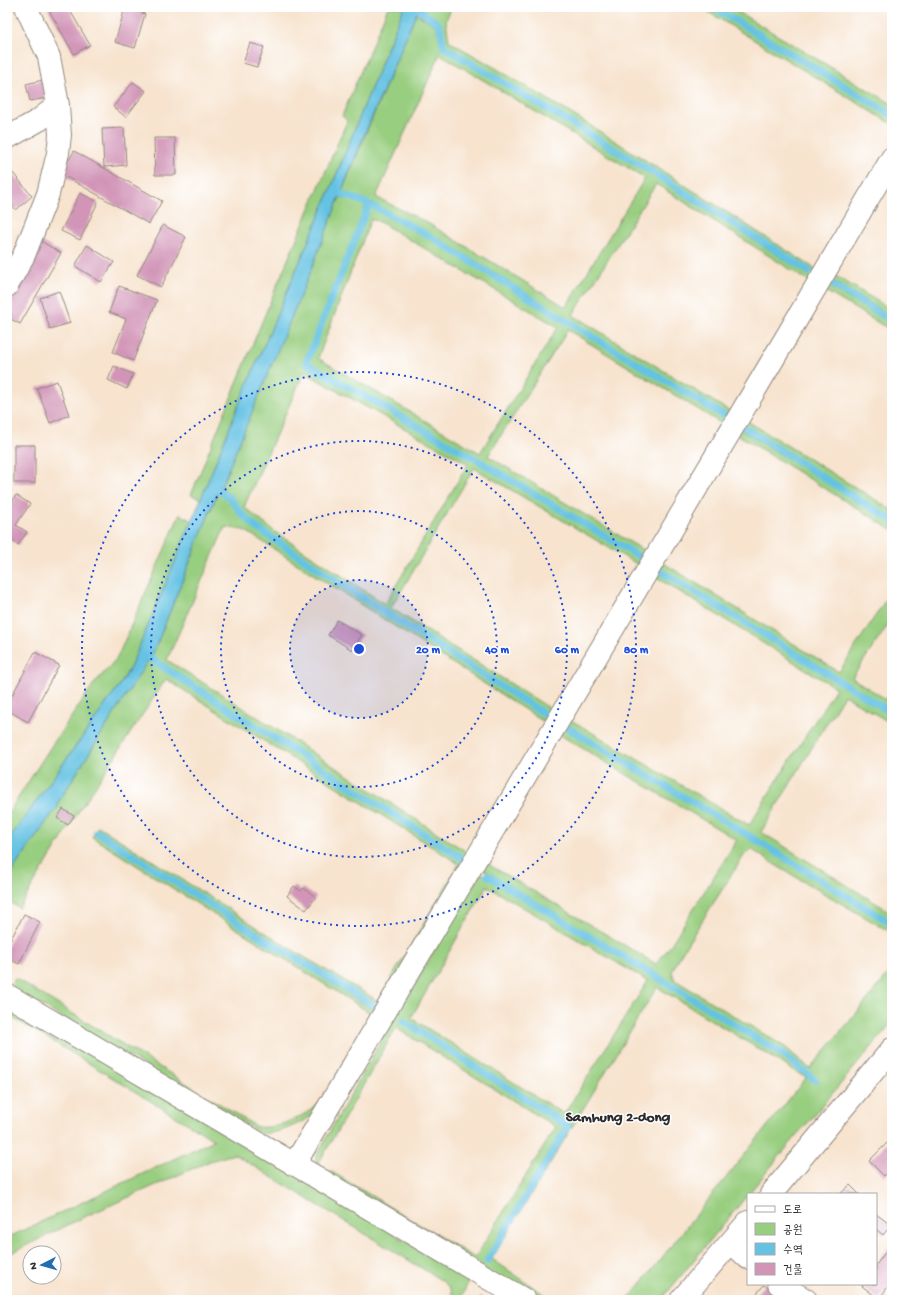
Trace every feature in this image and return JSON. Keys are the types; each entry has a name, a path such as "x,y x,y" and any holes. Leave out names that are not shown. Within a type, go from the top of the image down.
{"street":[{"path":"7,286 24,255 48,194 54,174 60,135 58,106 49,57 26,7"},
{"path":"7,138 39,120 58,106"},
{"path":"294,1165 892,158"},
{"path":"7,995 525,1300"},
{"path":"772,1193 892,1049"},
{"path":"681,1300 747,1223"},
{"path":"731,1242 747,1257"},
{"path":"781,1285 806,1300"}],"green space":[{"path":"388,7 404,7 327,198 241,399 201,499 191,495 275,290 347,121 342,116"},
{"path":"419,7 452,7 446,20 449,41 589,125 817,270 815,273 649,168 446,45 440,23"},
{"path":"700,7 710,7 892,118 892,124"},
{"path":"718,7 730,7 892,104 892,112"},
{"path":"416,13 436,26 443,49 650,174 812,277 810,282 656,184 573,315 734,414 732,418 416,226 392,213 342,191","holes":["440,54 645,178 566,307 426,222 376,197"]},
{"path":"340,197 367,205 304,363 305,366 435,438 648,564 645,569 474,468 391,608 559,714 556,719 258,527 243,513 231,496 221,487","holes":["304,372 468,464 385,604 275,532 244,507"]},
{"path":"370,207 432,240 729,422 727,427 568,330 488,456 653,556 650,560 480,459 309,362","holes":["371,219 378,221 558,327 480,453 318,358"]},
{"path":"831,273 892,310 892,317 828,278"},
{"path":"825,284 892,324 892,331 822,289"},
{"path":"744,419 892,510 892,517 741,423"},
{"path":"738,428 892,523 892,530 735,433"},
{"path":"218,492 227,497 240,515 257,531 554,723 552,727 249,533 243,530 225,527 167,660 473,856 471,862 170,668 166,669 167,672 470,865 384,1009 253,931 98,830 95,831 98,826 296,952 378,1001 459,864 166,679 75,817 19,908 7,900 7,878 59,806 57,804 154,651"},
{"path":"180,514 192,521 131,666 121,683 7,842 7,815 93,685 117,658"},
{"path":"662,562 839,672 892,590 892,619 852,678 892,703 892,710 659,568"},
{"path":"658,570 892,715 892,724 844,695 761,832 892,913 892,921 752,835 566,725 569,719 749,825 836,688 654,576"},
{"path":"564,728 751,838 892,926 892,933 777,866 751,849 743,857 677,960 672,972 675,980 785,1047 810,1069 892,970 892,1023 749,1193 747,1193 747,1196 661,1300 628,1300 806,1078 657,987 492,1259 552,1300 533,1300 321,1177 330,1171 475,1258 556,1127 396,1028 316,1168 316,1156 395,1016 481,873 656,977 781,1056 816,1082 819,1080 783,1052 483,869 486,863 656,964 668,949 737,840 560,735","holes":["487,886 648,981 564,1114 411,1018","408,1021 571,1124 485,1264 485,1260 565,1126 407,1026 404,1022"]},
{"path":"95,832 95,834 382,1015 328,1105 307,1119 293,1126 281,1131 262,1134 10,987 15,978 257,1127 274,1126 293,1120 318,1105 330,1089 372,1014 92,837"},
{"path":"7,999 465,1277 468,1283 460,1300 449,1300 452,1294 449,1287 441,1280 234,1154 210,1161 84,1217 27,1245 22,1245 22,1248 7,1255 7,1238 214,1140 7,1015"}],"water":[{"path":"404,7 419,7 360,145 309,275 219,489 154,651 57,804 59,806 7,878 7,842 121,683 131,666 241,399 327,198"}],"building":[{"path":"47,7 68,7 90,45 74,54"},
{"path":"125,8 145,14 135,48 115,42"},
{"path":"250,43 264,47 257,67 243,63"},
{"path":"43,80 47,98 30,101 26,84"},
{"path":"133,82 146,91 126,117 113,107"},
{"path":"124,128 126,165 104,167 102,129"},
{"path":"154,138 175,138 176,175 155,175"},
{"path":"74,151 162,201 149,224 61,174"},
{"path":"13,173 32,196 16,210 10,202 7,205 7,178"},
{"path":"80,193 98,202 80,240 61,231"},
{"path":"163,225 186,237 161,287 137,275"},
{"path":"39,240 61,253 20,324 7,317 7,295"},
{"path":"87,245 114,262 101,282 75,266"},
{"path":"119,286 157,300 133,361 113,352 126,319 109,312"},
{"path":"59,291 70,323 50,329 40,298"},
{"path":"114,366 133,374 127,389 108,380"},
{"path":"57,381 69,415 50,423 37,388"},
{"path":"14,445 35,445 35,483 14,483"},
{"path":"16,495 30,504 16,525 27,532 18,545 9,539 7,541 7,508"},
{"path":"337,620 362,635 352,650 328,635"},
{"path":"35,652 59,665 28,722 7,710 7,705"},
{"path":"63,809 74,816 68,825 57,818"},
{"path":"294,886 301,891 303,888 316,897 306,910 287,896"},
{"path":"24,914 40,922 19,964 7,958 7,947"},
{"path":"892,1138 892,1168 884,1176 869,1161"},
{"path":"850,1185 858,1193 841,1193"},
{"path":"877,1215 891,1225 883,1235 877,1230"},
{"path":"892,1243 892,1281 879,1299 862,1286 877,1285 877,1264"},
{"path":"764,1285 779,1298 778,1300 751,1300"},
{"path":"481,1296 487,1300 478,1300"}],"waterway":[{"path":"411,7 418,9 439,24 444,47 649,170 810,272"},
{"path":"713,7 892,115"},
{"path":"336,192 369,204 431,237 731,420"},
{"path":"369,204 306,363 479,461 645,560"},
{"path":"830,283 892,321"},
{"path":"742,426 892,520"},
{"path":"212,486 229,497 242,514 257,528 381,610 554,720"},
{"path":"662,572 892,713"},
{"path":"146,651 150,658 168,670 468,862"},
{"path":"568,728 751,837 892,924"},
{"path":"97,832 253,932 383,1011"},
{"path":"487,875 782,1054 815,1080"},
{"path":"403,1021 568,1126 487,1261"}],"district":[{"name":"Samhung 2-dong","path":"618,1116"}]}
